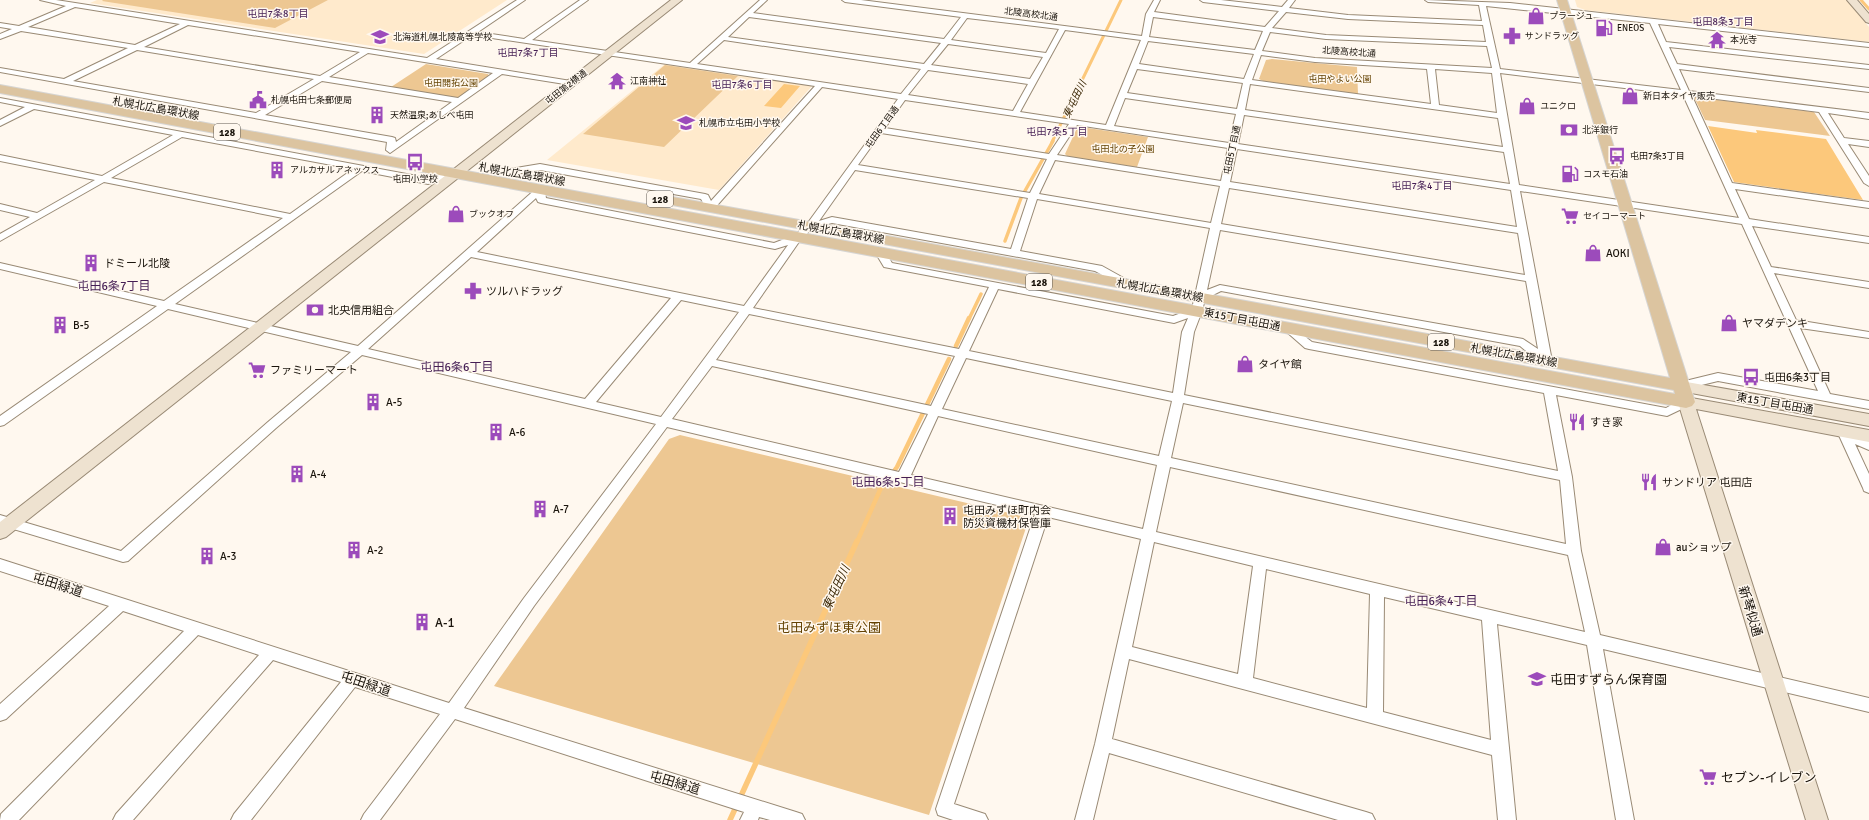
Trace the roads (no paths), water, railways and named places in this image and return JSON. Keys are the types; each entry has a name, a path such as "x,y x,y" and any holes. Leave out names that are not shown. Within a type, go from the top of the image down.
{"main road":[{"path":"1563,5 1684,394"},
{"name":"札幌北広島環状線","path":"0,79 1125,283 1199,304"},
{"name":"札幌北広島環状線","path":"0,89 880,252 1546,361 1684,394"},
{"name":"東15丁目屯田通","path":"1199,304 1286,327"},
{"name":"札幌北広島環状線","path":"1286,327 1684,394"}],"street":[{"path":"43,0 571,83"},
{"path":"0,37 83,0"},
{"path":"428,61 522,0"},
{"path":"525,41 585,0"},
{"name":"屯田第2横通","path":"4,525 260,327 677,0"},
{"path":"690,66 749,15 764,0"},
{"name":"北陵高校北通","path":"845,0 1258,53 1356,64 1496,70 1869,116"},
{"path":"1109,128 1145,39 1150,14 1156,0"},
{"path":"1203,0 1348,17 1486,23"},
{"name":"屯田5丁目通","path":"1084,820 1124,651 1165,461 1178,399 1188,332 1199,304 1247,82 1266,29 1292,0"},
{"path":"1428,0 1563,5 1653,21 1869,45"},
{"path":"1852,0 1869,20"},
{"path":"1482,3 1496,70 1502,116 1546,361"},
{"path":"1150,14 1326,37 1490,44"},
{"path":"749,15 946,40 1047,55"},
{"name":"屯田6丁目通","path":"370,820 452,712 530,602 709,362 798,237 810,226 903,97 965,16"},
{"path":"1653,21 1826,397"},
{"path":"66,82 187,23"},
{"path":"0,25 459,101"},
{"path":"1015,114 1063,28"},
{"path":"471,33 1869,240"},
{"path":"722,38 1032,82"},
{"path":"1663,44 1869,67"},
{"path":"257,116 367,51"},
{"path":"1134,66 1502,116"},
{"path":"1674,66 1869,90"},
{"path":"1431,67 1435,107"},
{"path":"0,70 392,140 390,150"},
{"path":"390,150 500,72"},
{"path":"710,208 820,85"},
{"path":"1122,95 1508,150"},
{"path":"0,100 428,180 454,174"},
{"path":"0,123 34,106"},
{"path":"1822,110 1866,173 1869,183"},
{"path":"1014,252 1027,194 1046,156 1067,122"},
{"path":"879,130 1523,231"},
{"path":"0,238 181,134"},
{"path":"1842,140 1869,144"},
{"path":"0,158 292,217"},
{"path":"853,167 1027,194 1531,279"},
{"path":"0,422 361,168"},
{"path":"1728,185 1869,205"},
{"path":"4,525 123,557 272,425 359,351 541,189"},
{"path":"0,207 39,216"},
{"path":"810,226 832,220 1014,252 1098,268 1125,283"},
{"path":"880,252 888,265 1174,320 1199,304"},
{"path":"468,253 745,311 963,354 1566,478"},
{"path":"0,266 1869,705"},
{"path":"1767,269 1869,285"},
{"path":"893,476 926,409 963,354 995,286"},
{"path":"587,404 678,296"},
{"path":"1792,323 1869,336"},
{"path":"1286,327 1309,345 1667,412 1684,394 1718,377 1869,405"},
{"path":"709,362 1574,551"},
{"path":"1549,390 1566,478 1574,551 1594,641 1625,820"},
{"name":"東15丁目屯田通","path":"1684,394 1869,420"},
{"name":"東15丁目屯田通","path":"1684,394 1869,436"},
{"name":"新琴似通","path":"1684,394 1817,820"},
{"path":"1843,431 1869,446"},
{"path":"1843,431 1869,488"},
{"path":"979,820 944,809 1043,511"},
{"path":"1245,682 1260,563"},
{"name":"屯田緑道","path":"0,565 353,678 745,808 796,820"},
{"path":"1375,716 1377,590"},
{"path":"0,714 120,604"},
{"path":"1489,616 1507,820"},
{"path":"8,820 196,628"},
{"path":"1124,651 1500,750"},
{"path":"122,820 270,652"},
{"path":"240,820 353,678"},
{"path":"1103,744 1366,820"}],"waterway":[{"name":"東屯田川","path":"1052,142 1121,0"},
{"path":"1861,0 1869,9"},
{"name":"東屯田川","path":"1005,241 1021,198 1053,141"},
{"name":"東屯田川","path":"969,319 981,294"},
{"name":"東屯田川","path":"956,346 969,318"},
{"name":"東屯田川","path":"857,542 880,490 897,467 949,359"},
{"name":"東屯田川","path":"730,820 857,541"}],"place":[{"name":"プラージュ","path":"1536,16"},
{"name":"ENEOS","path":"1604,28"},
{"name":"サンドラッグ","path":"1512,36"},
{"name":"北海道札幌北陵高等学校","path":"380,37"},
{"name":"本光寺","path":"1717,40"},
{"name":"江南神社","path":"617,81"},
{"name":"新日本タイヤ販売","path":"1630,96"},
{"name":"札幌屯田七条郵便局","path":"258,100"},
{"name":"ユニクロ","path":"1527,106"},
{"name":"天然温泉;あしべ屯田","path":"377,115"},
{"name":"札幌市立屯田小学校","path":"686,123"},
{"name":"北洋銀行","path":"1569,130"},
{"name":"屯田7条3丁目","path":"1617,156"},
{"name":"屯田小学校","path":"415,162"},
{"name":"アルカサルアネックス","path":"277,170"},
{"name":"コスモ石油","path":"1570,174"},
{"name":"ブックオフ","path":"456,214"},
{"name":"セイコーマート","path":"1570,216"},
{"name":"AOKI","path":"1593,253"},
{"name":"ドミール北陵","path":"91,263"},
{"name":"ツルハドラッグ","path":"473,291"},
{"name":"北央信用組合","path":"315,310"},
{"name":"ヤマダデンキ","path":"1729,323"},
{"name":"B-5","path":"60,325"},
{"name":"タイヤ館","path":"1245,364"},
{"name":"ファミリーマート","path":"257,370"},
{"name":"屯田6条3丁目","path":"1751,377"},
{"name":"A-5","path":"373,402"},
{"name":"すき家","path":"1577,422"},
{"name":"A-6","path":"496,432"},
{"name":"A-4","path":"297,474"},
{"name":"サンドリア 屯田店","path":"1649,482"},
{"name":"A-7","path":"540,509"},
{"name":"屯田みずほ町内会 防災資機材保管庫","path":"950,516"},
{"name":"auショップ","path":"1663,547"},
{"name":"A-2","path":"354,550"},
{"name":"A-3","path":"207,556"},
{"name":"A-1","path":"422,622"},
{"name":"屯田すずらん保育園","path":"1537,679"},
{"name":"セブン-イレブン","path":"1708,777"}],"district":[{"name":"屯田7条8丁目","path":"278,13"},
{"name":"屯田8条3丁目","path":"1723,21"},
{"name":"屯田7条7丁目","path":"528,52"},
{"name":"屯田7条6丁目","path":"742,84"},
{"name":"屯田7条5丁目","path":"1057,131"},
{"name":"屯田7条4丁目","path":"1422,185"},
{"name":"屯田6条7丁目","path":"114,286"},
{"name":"屯田6条6丁目","path":"457,367"},
{"name":"屯田6条5丁目","path":"888,482"},
{"name":"屯田6条4丁目","path":"1441,601"}],"park label":[{"name":"屯田やよい公園","path":"1340,79"},
{"name":"屯田開拓公園","path":"451,83"},
{"name":"屯田北の子公園","path":"1123,149"},
{"name":"屯田みずほ東公園","path":"829,627"}]}
